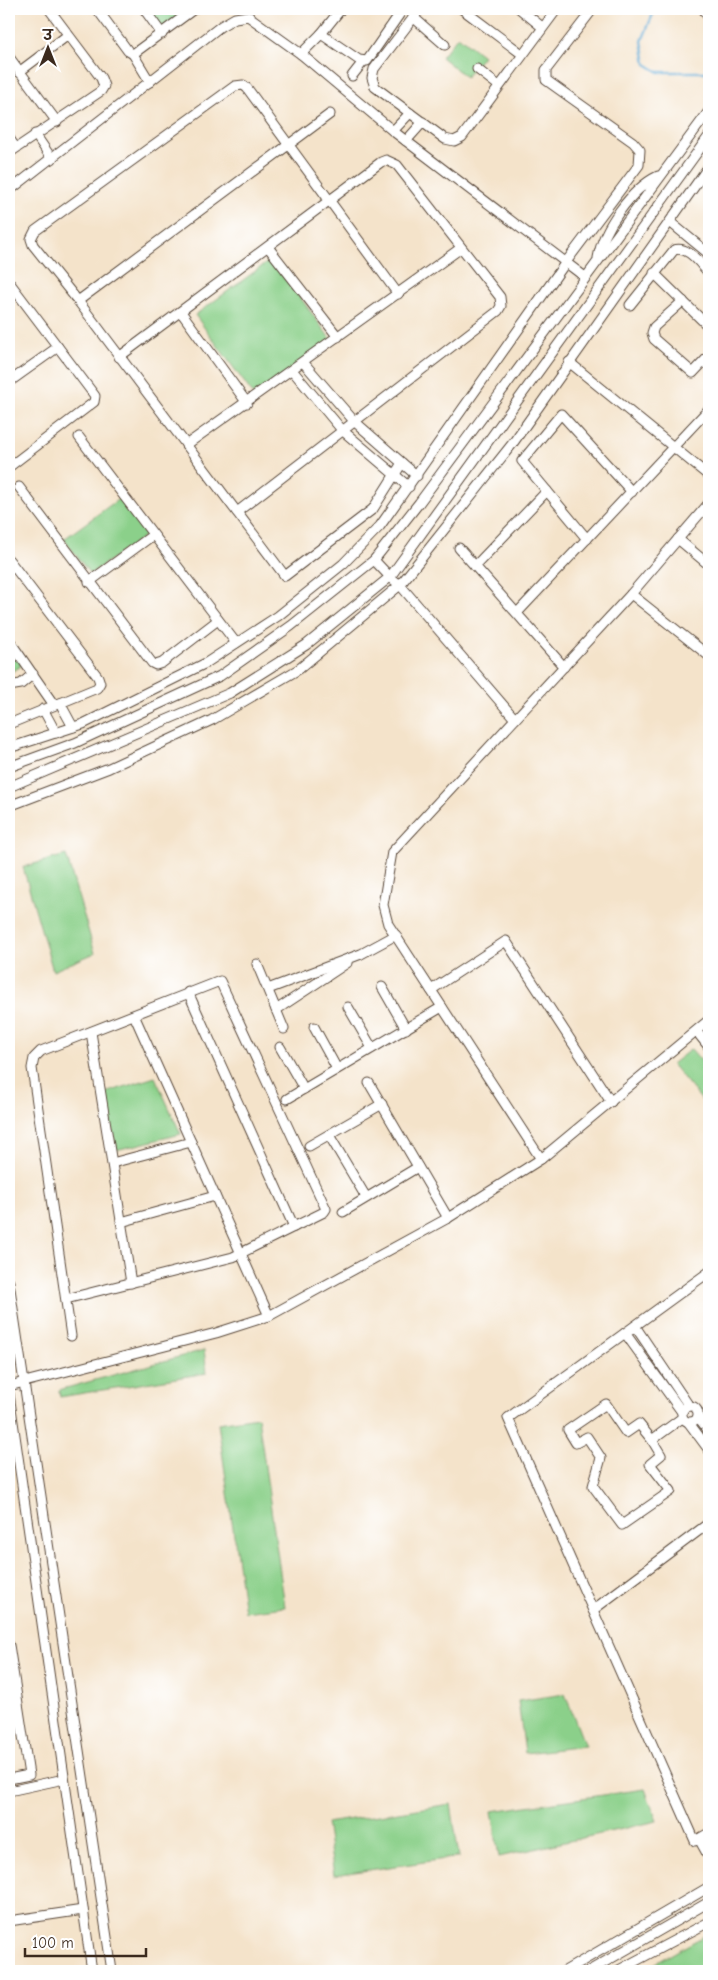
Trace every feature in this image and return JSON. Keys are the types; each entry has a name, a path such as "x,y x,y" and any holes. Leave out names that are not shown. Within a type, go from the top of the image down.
{"street":[{"path":"9,138 12,150 57,122 101,91 104,86 101,78 49,9"},
{"path":"97,9 128,51 133,54 150,82"},
{"path":"144,9 162,34"},
{"path":"301,54 321,34 341,9"},
{"path":"352,76 367,61 403,9"},
{"path":"420,9 374,69 372,78 375,87 445,139 458,140 542,26 557,9"},
{"path":"462,9 522,54"},
{"path":"520,9 542,26"},
{"path":"9,748 73,727 206,662 278,616 343,564 380,526 566,262 639,165 641,158 640,150 633,142 546,80 546,70 593,9"},
{"path":"703,9 709,18"},
{"path":"133,54 162,34 189,10"},
{"path":"9,191 240,12 252,18 301,54 393,131 585,278"},
{"path":"413,17 445,46"},
{"path":"321,34 364,62"},
{"path":"20,72 68,35"},
{"path":"9,57 57,122"},
{"path":"478,69 499,86"},
{"path":"398,294 243,85 235,86 35,231 31,238 33,245 78,301 285,576 373,509 402,463"},
{"path":"9,767 76,744 220,676 291,626 374,560 419,503 598,260 600,245 623,207 642,187 663,173 709,111"},
{"path":"393,131 410,113"},
{"path":"78,301 330,114"},
{"path":"406,141 423,122"},
{"path":"35,134 52,159"},
{"path":"9,786 230,693 306,645 390,578 708,140"},
{"path":"119,357 329,202 380,162 392,162 397,165 500,298 501,306 498,311 237,512"},
{"path":"9,806 109,768 212,720 298,669 400,585 513,443 709,166"},
{"path":"670,222 709,254"},
{"path":"268,247 338,337"},
{"path":"186,445 461,248"},
{"path":"630,305 674,250 680,248 686,250 709,273"},
{"path":"654,273 709,326"},
{"path":"9,282 12,295 58,347 94,393 95,399 9,467"},
{"path":"683,301 654,327 652,333 654,338 693,373 709,356"},
{"path":"181,312 247,403"},
{"path":"9,382 58,347"},
{"path":"304,362 354,421 417,476"},
{"path":"569,362 709,476"},
{"path":"292,370 342,430 409,487"},
{"path":"518,612 709,409"},
{"path":"587,539 522,461 561,414 632,492"},
{"path":"79,437 236,643"},
{"path":"19,487 152,663 162,662 218,620"},
{"path":"475,566 547,492"},
{"path":"541,1159 388,924 383,905 392,852 631,594 709,503"},
{"path":"89,582 154,535"},
{"path":"678,539 709,565"},
{"path":"459,548 518,612 564,667"},
{"path":"9,560 98,677 100,683 97,688 9,724"},
{"path":"374,560 390,578 400,585 515,719"},
{"path":"631,594 709,656"},
{"path":"9,640 73,727"},
{"path":"9,686 21,684 33,674"},
{"path":"43,710 56,733"},
{"path":"276,1010 361,954 396,935"},
{"path":"431,990 506,942 612,1102"},
{"path":"268,989 361,954"},
{"path":"257,964 284,1029"},
{"path":"66,1299 241,1253 324,1212 326,1205 222,983 216,982 188,992 41,1051 34,1058 32,1068 71,1336"},
{"path":"382,987 406,1028"},
{"path":"188,992 294,1227"},
{"path":"348,1006 372,1048"},
{"path":"287,1099 442,1007"},
{"path":"134,1015 269,1316"},
{"path":"9,1386 216,1333 269,1316 448,1218 541,1159 697,1032 709,1020"},
{"path":"314,1027 337,1069"},
{"path":"91,1032 131,1283"},
{"path":"697,1032 709,1047"},
{"path":"280,1047 304,1089"},
{"path":"369,1083 448,1218"},
{"path":"309,1146 382,1104"},
{"path":"329,1134 366,1197"},
{"path":"112,1163 191,1142"},
{"path":"343,1212 418,1167"},
{"path":"121,1222 215,1196"},
{"path":"709,1272 508,1418 695,1841 709,1833"},
{"path":"9,1282 112,1971"},
{"path":"635,1326 689,1406 697,1409 698,1417 709,1431"},
{"path":"625,1333 684,1418 709,1450"},
{"path":"9,1394 92,1971"},
{"path":"606,1404 626,1432 639,1424 652,1440 662,1455 650,1464 671,1491 622,1525 593,1486 601,1458 586,1437 576,1443 568,1430 606,1404"},
{"path":"652,1440 684,1418 689,1406"},
{"path":"684,1418 695,1421 698,1417"},
{"path":"593,1610 709,1524"},
{"path":"9,1645 29,1775 9,1779"},
{"path":"9,1709 14,1714 20,1715"},
{"path":"9,1791 64,1779"},
{"path":"699,1839 709,1857"},
{"path":"565,1971 709,1887"},
{"path":"589,1971 709,1902"},
{"path":"9,1921 83,1910"},
{"path":"617,1971 709,1922"}],"green space":[{"path":"144,9 183,9 189,16 163,34"},
{"path":"458,36 483,56 466,77 441,57"},
{"path":"272,259 332,341 255,397 195,315"},
{"path":"120,498 146,535 90,574 64,539"},
{"path":"9,644 21,661 20,667 9,673"},
{"path":"66,855 95,953 53,971 23,867"},
{"path":"691,1049 709,1070 709,1109 672,1064"},
{"path":"155,1077 181,1134 116,1150 105,1093"},
{"path":"204,1350 207,1373 60,1397 59,1390"},
{"path":"258,1417 285,1607 245,1612 218,1423"},
{"path":"565,1694 585,1746 525,1753 518,1701"},
{"path":"645,1789 657,1821 499,1857 492,1811"},
{"path":"451,1804 459,1857 334,1875 326,1823"},
{"path":"709,1933 709,1971 642,1971"}],"waterway":[{"path":"655,9 642,41 646,64 659,72 709,72"}]}
